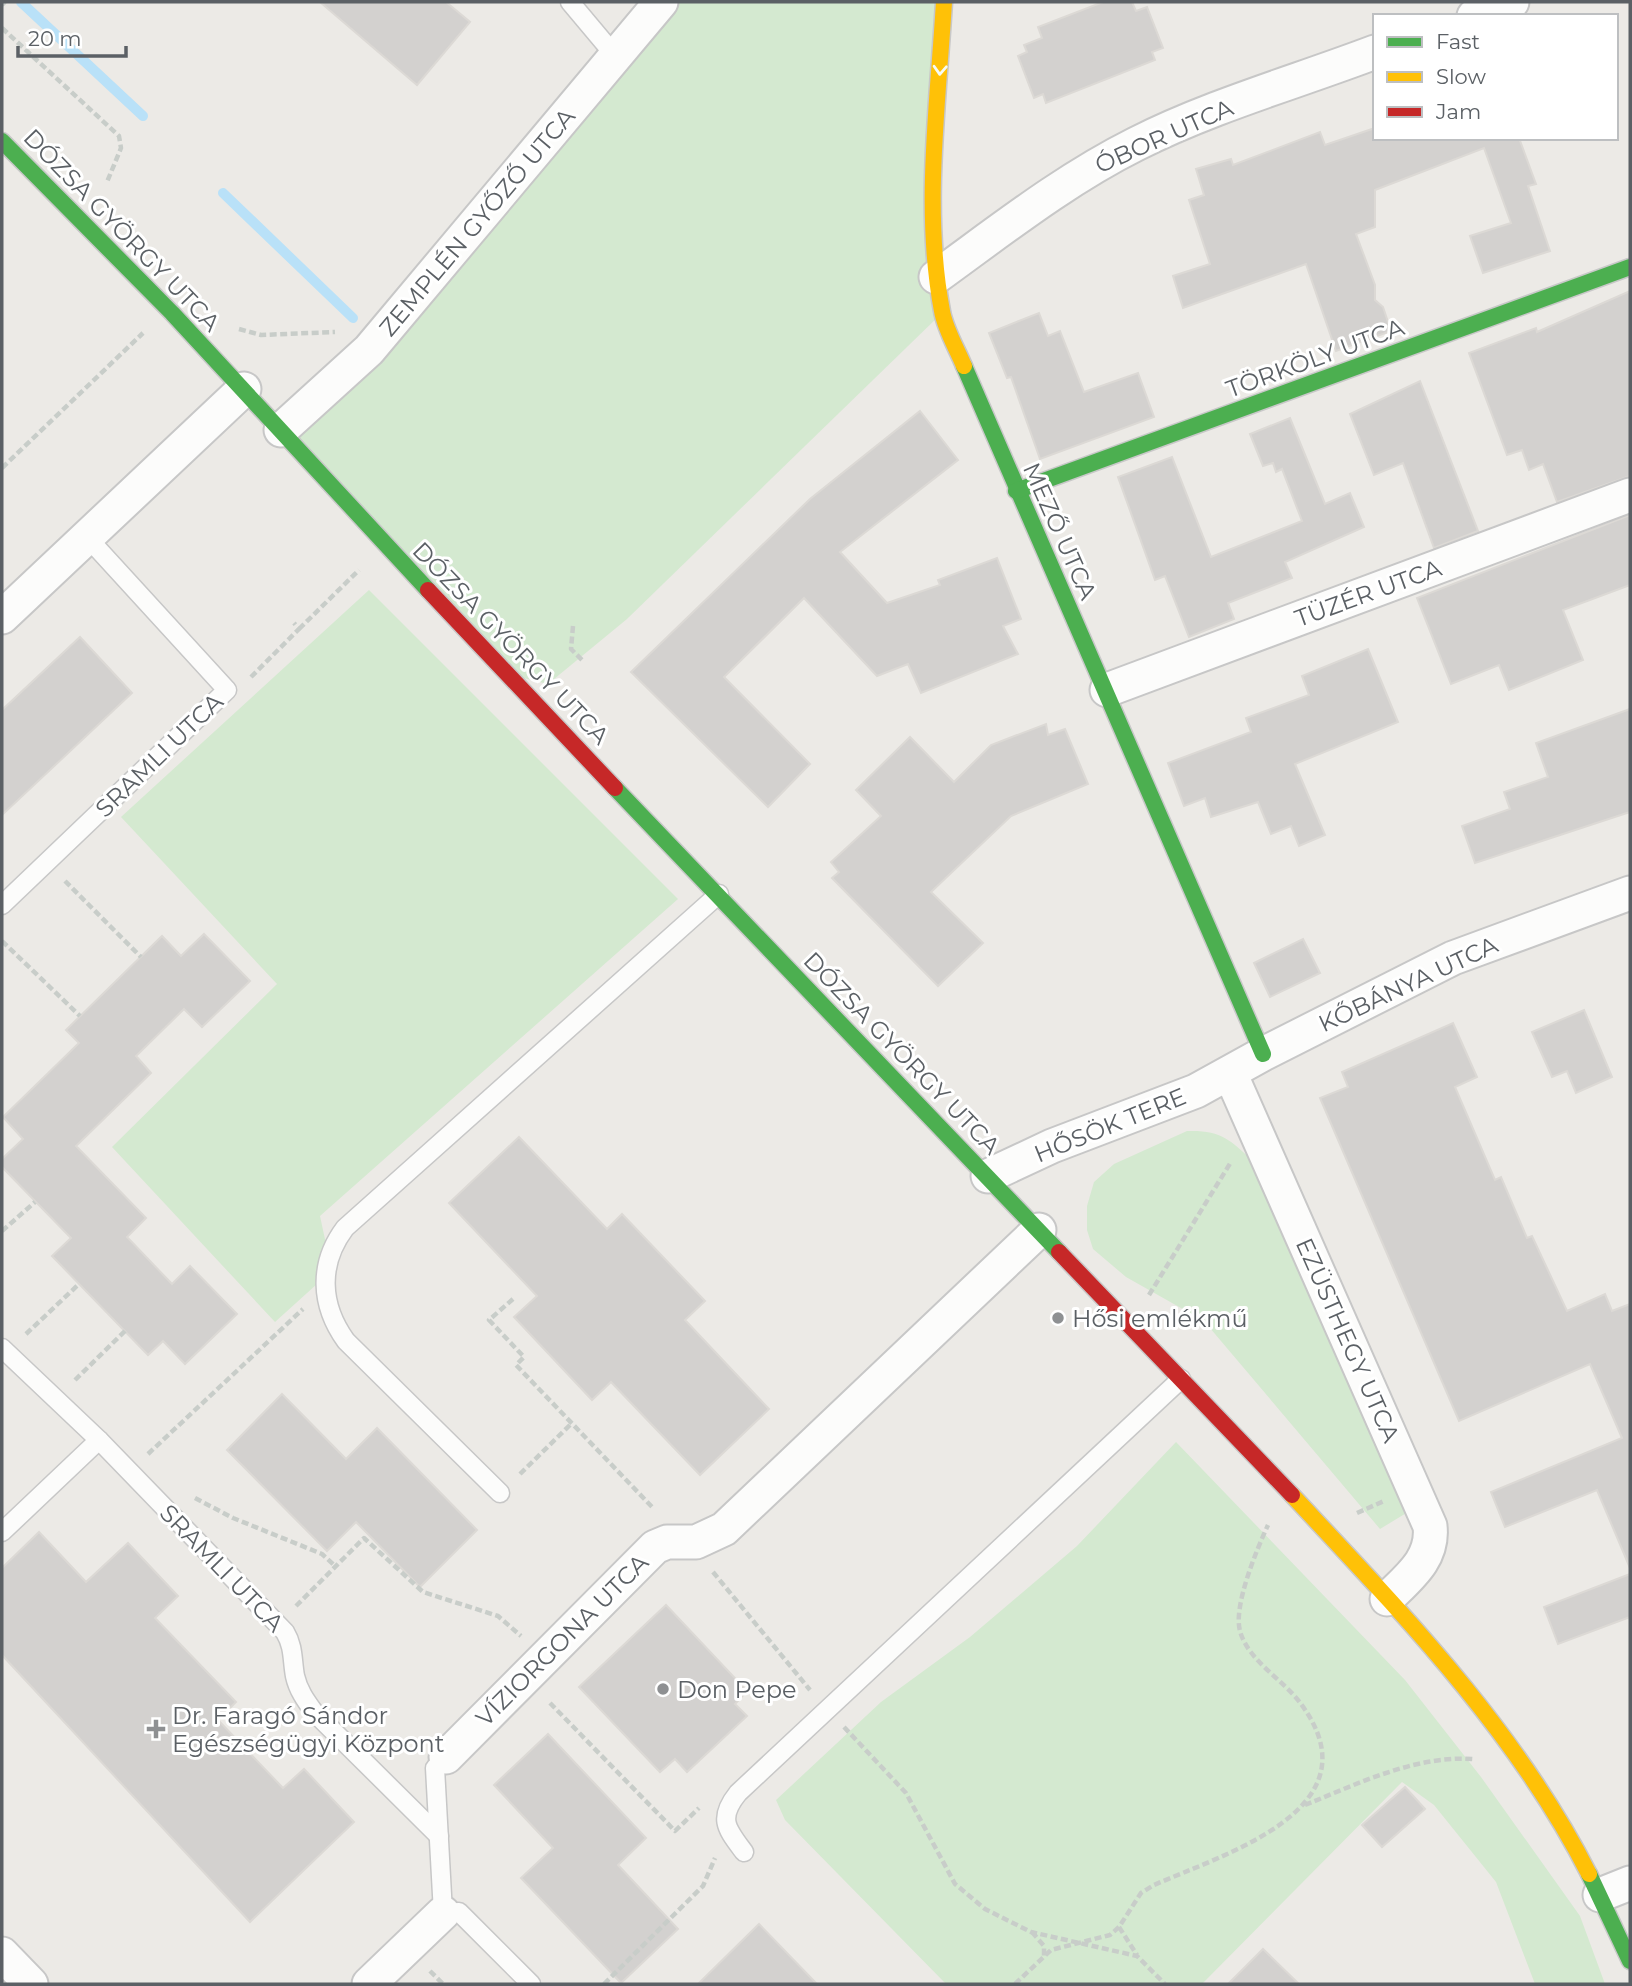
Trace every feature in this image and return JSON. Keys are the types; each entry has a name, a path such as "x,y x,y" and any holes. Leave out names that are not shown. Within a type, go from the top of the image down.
{"street":[{"name":"ZEMPLÉN GYŐZŐ UTCA","path":"281,430 369,350 617,58 661,2"},
{"name":"MEZŐ UTCA","path":"944,2 935,168 936,277 942,314 1016,491 1107,690 1263,1054"},
{"path":"1479,14 1512,2"},
{"name":"ÓBOR UTCA","path":"936,277 1087,170 1138,143 1373,53"},
{"name":"DÓZSA GYÖRGY UTCA","path":"2,141 50,186 244,388 447,611 988,1176"},
{"name":"TÖRKÖLY UTCA","path":"1016,491 1630,267"},
{"path":"2,617 244,388"},
{"name":"TÜZÉR UTCA","path":"1107,690 1630,495"},
{"name":"KŐBÁNYA UTCA","path":"1230,1073 1453,958 1630,892"},
{"name":"HŐSÖK TERE","path":"988,1176 1052,1146 1196,1091 1230,1073"},
{"name":"EZÜSTHEGY UTCA","path":"1230,1073 1430,1526 1432,1539 1418,1568 1387,1599"},
{"path":"988,1176 1323,1528 1387,1599 1521,1762 1563,1827 1600,1895 1630,1961"},
{"name":"VÍZIORGONA UTCA","path":"446,1757 655,1547 713,1536 724,1529 1039,1230"},
{"path":"1600,1895 1630,1883"},
{"path":"369,1984 443,1913"},
{"path":"2,1954 25,1982"}],"lane":[{"path":"570,2 617,58"},
{"name":"SRAMLI UTCA","path":"2,905 228,690 87,537"},
{"path":"500,1493 346,1341 334,1324 324,1290 335,1242 345,1228 719,894"},
{"name":"SRAMLI UTCA","path":"4,1350 130,1471 278,1625 293,1646 295,1678 314,1712 439,1836"},
{"path":"744,1852 727,1830 727,1807 738,1793 1181,1378"},
{"path":"2,1532 99,1440"},
{"name":"VÍZIORGONA UTCA","path":"443,1913 435,1768 446,1757"},
{"path":"443,1913 459,1912 531,1984"}],"path":[{"path":"2,28 119,136 121,148 107,182"},
{"path":"2,468 146,330"},
{"path":"261,335 339,332"},
{"path":"228,690 243,684 362,567"},
{"path":"294,623 299,629"},
{"path":"573,626 571,649 584,662"},
{"path":"46,863 141,957"},
{"path":"2,941 80,1016"},
{"path":"1130,1326 1231,1162 1263,1147"},
{"path":"2,1231 35,1202"},
{"path":"4,1350 79,1284"},
{"path":"130,1471 324,1290"},
{"path":"513,1300 489,1320 524,1357 516,1365 672,1528 827,1710 906,1793 955,1884 985,1909 1031,1932 1138,1956"},
{"path":"55,1399 125,1332"},
{"path":"500,1493 572,1423"},
{"path":"1323,1528 1413,1488"},
{"path":"185,1492 233,1518 322,1554 335,1566"},
{"path":"1289,1492 1272,1514 1238,1613 1240,1631 1246,1644 1299,1701 1320,1736 1318,1777 1304,1805"},
{"path":"278,1625 364,1538 423,1592 498,1616 536,1667 556,1711 675,1831 703,1805 727,1830 703,1886 604,1984"},
{"path":"1016,1984 1051,1950 1110,1935 1119,1927 1141,1893 1270,1833 1304,1805 1380,1776 1450,1757 1521,1762"},
{"path":"1119,1927 1138,1956 1165,1984"},
{"path":"1031,1932 1044,1947 1044,1957"}],"green space":[{"path":"662,2 943,2 941,314 627,619 548,684 507,674 283,431"},
{"path":"369,590 678,899 320,1216 326,1244 317,1284 275,1322 112,1147 277,984 121,817"},
{"path":"1187,1131 1208,1132 1224,1137 1253,1161 1408,1512 1380,1529 1204,1321 1126,1277 1093,1249 1087,1230 1087,1206 1094,1182 1114,1164"},
{"path":"1176,1442 1405,1680 1481,1777 1580,1916 1605,1984 1535,1984 1496,1882 1434,1805 1402,1782 1202,1984 946,1984 785,1820 776,1800 881,1702 970,1637 1077,1546"}],"building":[{"path":"320,2 446,2 470,22 417,85"},
{"path":"1103,2 1132,2 1136,11 1147,7 1163,48 1152,52 1155,60 1046,103 1043,94 1034,98 1018,56 1027,52 1024,45 1042,38 1038,27"},
{"path":"1373,129 1373,140 1520,140 1536,184 1528,186 1550,251 1483,273 1470,236 1511,223 1484,148 1375,190 1375,227 1356,234 1375,285 1375,300 1383,307 1391,331 1336,351 1306,264 1183,308 1173,276 1210,264 1189,200 1204,195 1196,169 1231,159 1233,165 1320,132 1325,145"},
{"path":"1630,291 1630,476 1557,502 1543,464 1529,470 1522,450 1507,455 1469,353 1536,328 1537,332"},
{"path":"1039,313 1048,336 1060,331 1084,392 1138,373 1154,417 1040,459 1011,377 1007,378 989,333"},
{"path":"1420,381 1478,531 1434,548 1403,463 1374,475 1350,414"},
{"path":"920,411 958,460 840,552 887,603 940,585 938,580 997,558 1021,619 1003,626 1018,654 921,693 908,664 877,676 804,598 724,677 810,764 768,807 631,672 810,499"},
{"path":"1290,418 1325,504 1350,493 1364,527 1285,562 1292,578 1228,603 1234,619 1189,637 1165,576 1155,580 1118,477 1172,457 1211,557 1302,521 1282,469 1276,472 1273,463 1263,466 1250,434"},
{"path":"1630,515 1630,585 1563,610 1583,660 1509,690 1499,665 1451,684 1417,598"},
{"path":"80,637 132,693 2,815 2,710"},
{"path":"1368,649 1398,722 1295,764 1325,835 1299,846 1291,826 1271,834 1258,802 1211,817 1205,798 1184,806 1168,763 1251,732 1246,718 1309,695 1302,676"},
{"path":"1630,709 1630,812 1475,863 1462,826 1510,809 1504,792 1548,777 1536,743"},
{"path":"1046,724 1048,735 1065,729 1088,784 1011,816 931,892 983,943 938,986 832,878 839,872 831,862 881,816 856,790 910,737 954,782 991,745"},
{"path":"204,934 250,981 202,1027 184,1009 136,1056 151,1073 76,1146 146,1218 127,1237 172,1284 190,1266 237,1314 185,1364 163,1341 148,1355 52,1256 71,1238 2,1167 2,1159 23,1139 3,1117 79,1043 66,1030 162,936 181,956"},
{"path":"1303,939 1320,973 1270,997 1254,963"},
{"path":"1584,1010 1612,1077 1576,1093 1567,1071 1552,1077 1532,1032"},
{"path":"1453,1023 1477,1077 1455,1087 1495,1180 1501,1177 1527,1238 1532,1236 1567,1311 1605,1294 1612,1311 1630,1304 1630,1568 1597,1490 1505,1527 1491,1492 1622,1438 1590,1364 1459,1421 1320,1098 1348,1087 1342,1072"},
{"path":"519,1137 607,1229 622,1214 705,1301 685,1320 769,1409 700,1475 611,1382 592,1400 514,1317 537,1296 449,1203"},
{"path":"282,1394 346,1459 377,1428 477,1530 420,1587 356,1522 327,1551 227,1450"},
{"name":"Dr. Faragó Sándor Egészségügyi Központ","path":"39,1532 86,1582 128,1543 178,1596 155,1618 236,1702 218,1720 283,1788 304,1769 354,1822 250,1922 2,1655 2,1568"},
{"path":"1630,1574 1630,1617 1558,1644 1544,1607"},
{"name":"Don Pepe","path":"666,1605 747,1691 735,1704 747,1716 687,1772 675,1759 660,1772 579,1687"},
{"path":"548,1734 646,1838 618,1865 678,1929 621,1983 521,1878 553,1848 494,1785"},
{"path":"1405,1787 1425,1809 1382,1847 1362,1825"},
{"path":"759,1924 817,1984 698,1984"},
{"path":"1263,1949 1299,1984 1228,1984"}],"waterway":[{"path":"21,2 143,116"},
{"path":"223,193 353,318"}],"traffic: fast":[{"path":"2,141 172,313 428,590"},
{"path":"1016,491 1630,267"},
{"path":"964,366 1263,1054"},
{"path":"615,788 1059,1252"},
{"path":"1589,1874 1630,1961"}],"traffic: slow":[{"path":"944,2 934,157 933,235 944,318 964,366"},
{"path":"1292,1495 1415,1628 1492,1722 1560,1821 1589,1874"}],"traffic: jam":[{"path":"428,590 615,788"},
{"path":"1059,1252 1292,1495"}],"place":[{"name":"Hősi emlékmű","path":"1058,1318"},
{"name":"Don Pepe","path":"663,1689"},
{"name":"Dr. Faragó Sándor Egészségügyi Központ","path":"156,1729"}]}
